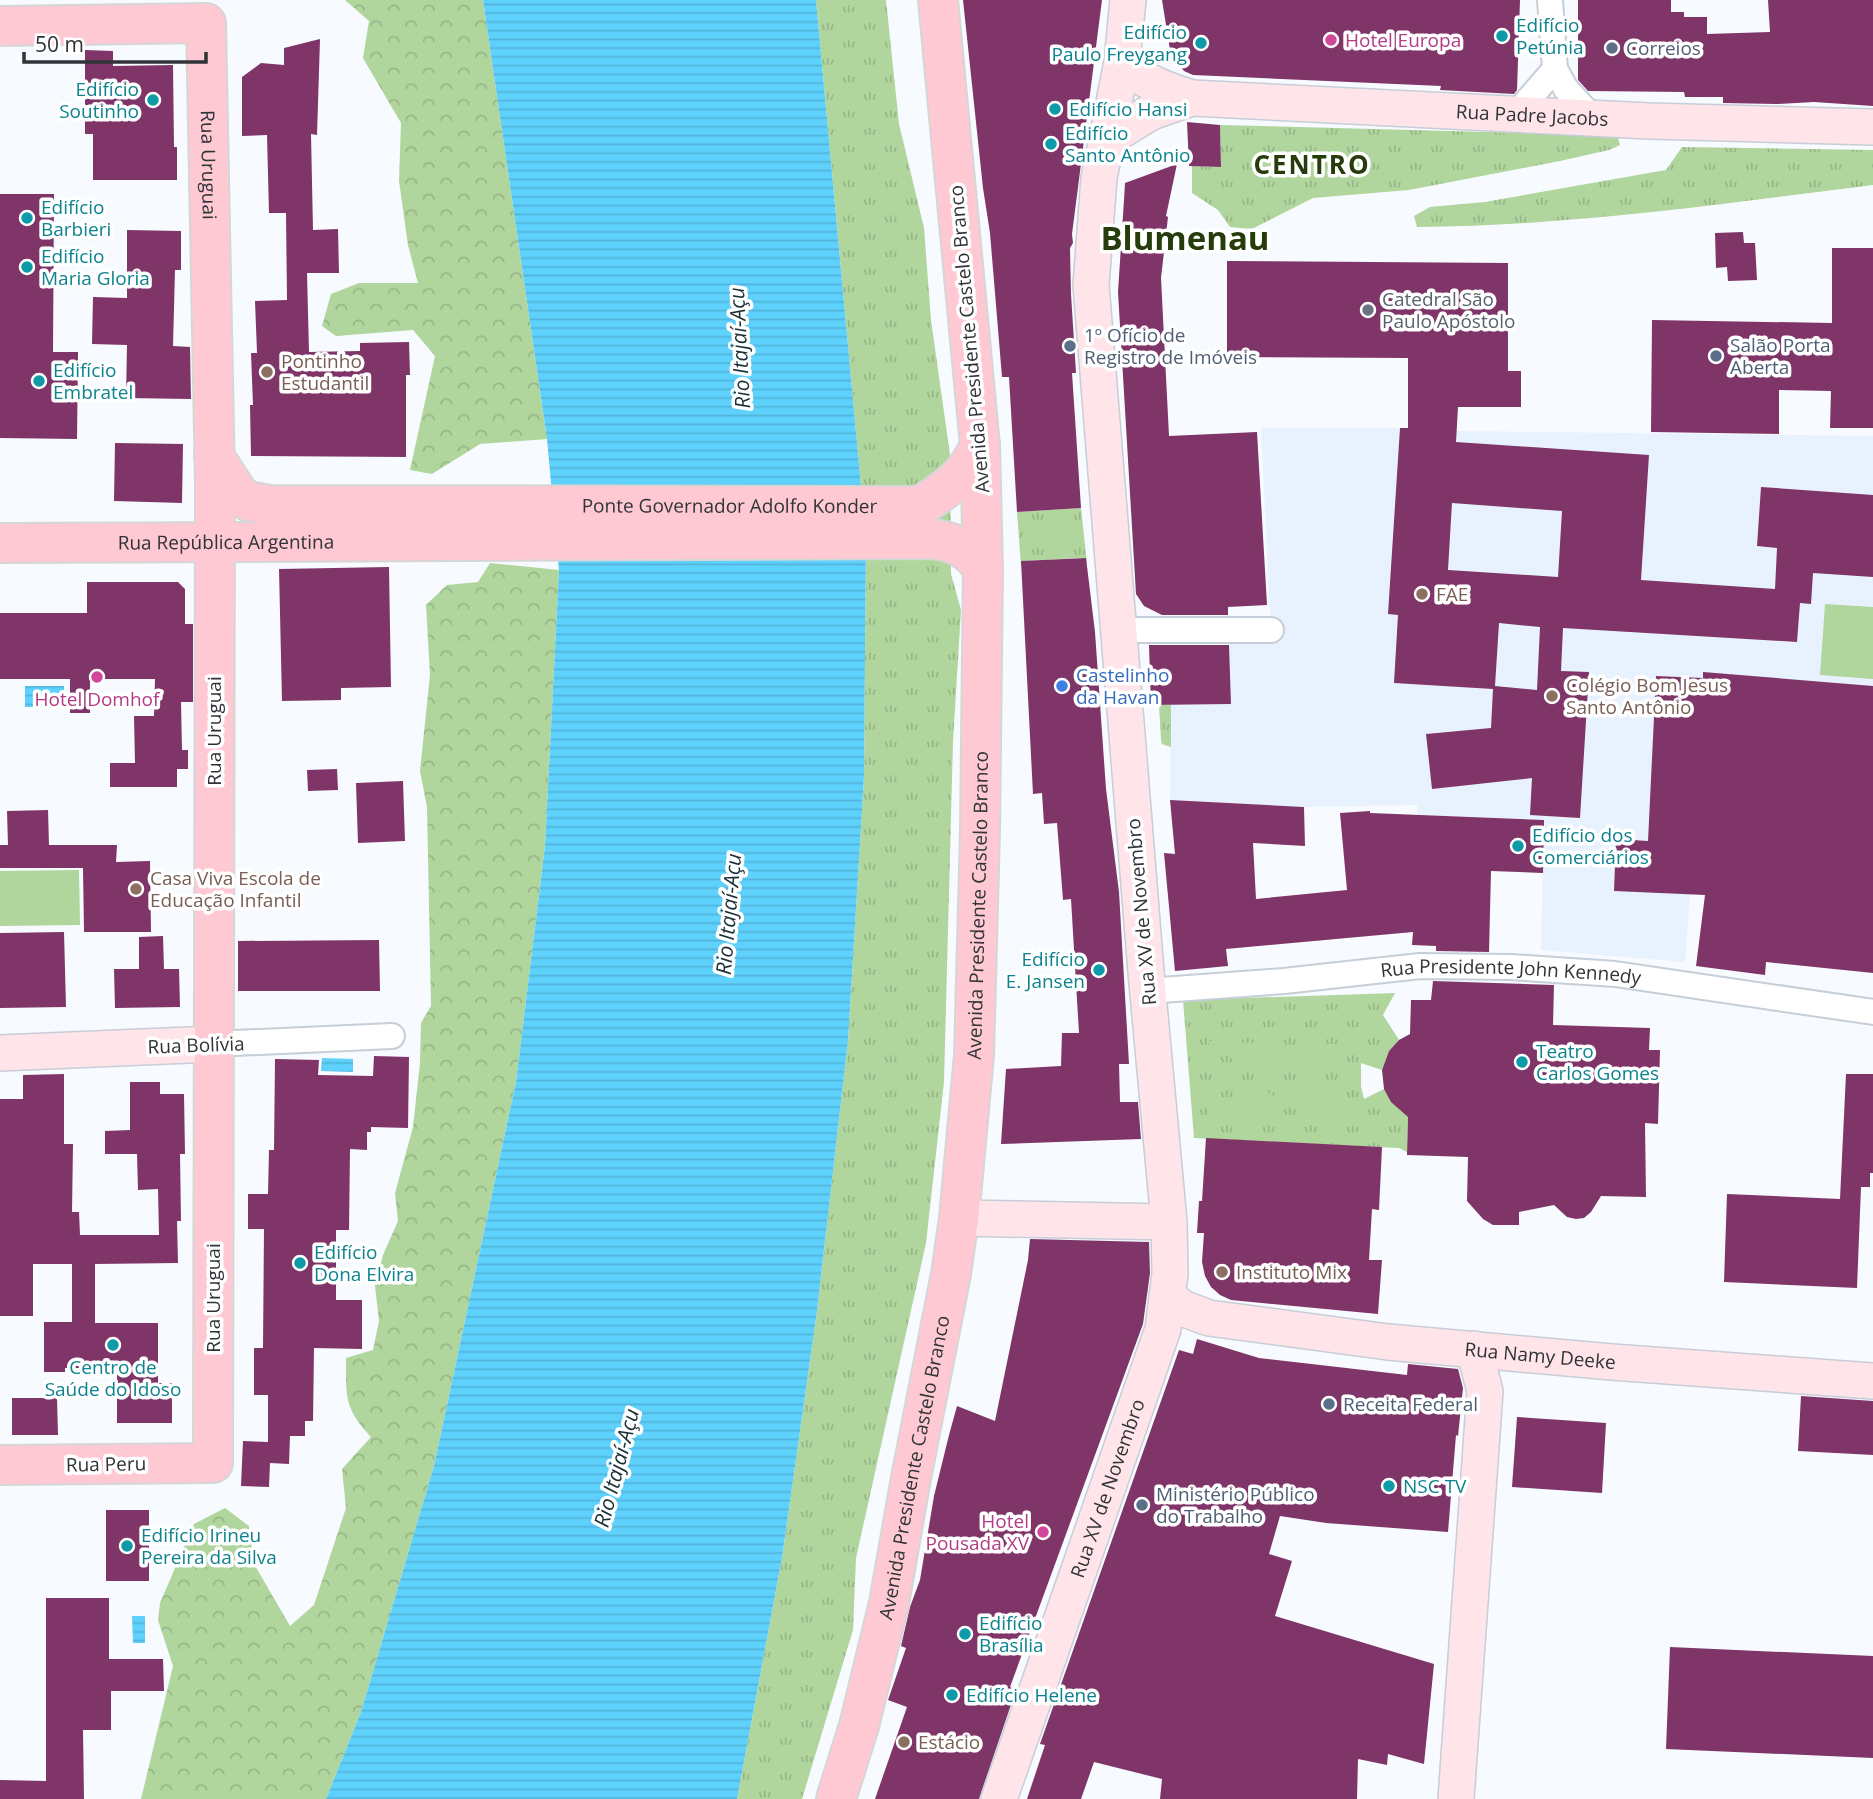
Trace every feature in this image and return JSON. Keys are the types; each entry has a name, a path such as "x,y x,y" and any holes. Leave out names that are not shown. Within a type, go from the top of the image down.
{"main road":[{"name":"Avenida Presidente Castelo Branco","path":"836,1799 859,1726 889,1603 951,1274 959,1218 974,1055 984,568 980,446 938,0"},
{"path":"0,26 206,12"},
{"name":"Rua Uruguai","path":"206,12 214,456 213,1463"},
{"path":"926,522 971,464 980,446"},
{"name":"Rua República Argentina","path":"214,456 229,482 247,501 450,524"},
{"name":"Ponte Governador Adolfo Konder","path":"450,524 926,522 976,558 984,568"},
{"name":"Rua República Argentina","path":"0,543 214,543 450,524"},
{"name":"Rua Peru","path":"0,1465 213,1463"}],"street":[{"name":"Rua XV de Novembro","path":"999,1799 1163,1329 1170,1274 1169,1222 1091,285 1099,178 1122,62 1128,0"},
{"path":"1550,0 1555,69 1566,89 1593,118"},
{"name":"Rua Padre Jacobs","path":"1122,62 1135,75 1154,85 1192,98 1515,115 1873,127"},
{"path":"1515,115 1555,69"},
{"name":"Rua Padre Jacobs","path":"1107,139 1151,112 1192,98"},
{"path":"1118,629 1271,630"},
{"name":"Rua Presidente John Kennedy","path":"1148,991 1420,966 1456,966 1615,974 1873,1012"},
{"name":"Rua Bolívia","path":"0,1053 392,1036"},
{"path":"959,1218 1169,1222"},
{"name":"Rua Namy Deeke","path":"1167,1295 1182,1308 1209,1318 1388,1342 1873,1381"},
{"name":"Rua Namy Deeke","path":"1163,1329 1209,1318"},
{"path":"1456,1799 1485,1391 1491,1351"}],"shaded area":[{"name":"Colégio Bom Jesus Santo Antônio","path":"1261,428 1873,436 1873,873 1695,826 1685,962 1541,950 1544,820 1417,815 1417,805 1304,807 1170,800 1171,705 1230,704 1229,641 1271,630"}],"green space":[{"path":"345,0 483,0 547,439 480,444 432,474 410,470 435,356 413,330 336,336 322,326 331,294 359,283 418,283 408,245 399,181 401,123 363,58 369,21"},
{"path":"816,0 886,0 899,124 924,228 931,320 950,455 951,574 961,610 953,741 944,1082 926,1243 856,1558 853,1630 802,1799 737,1799 782,1558 817,1311 848,1041 864,777 866,540"},
{"path":"1220,125 1603,135 1618,138 1620,145 1560,161 1409,190 1313,198 1252,229 1230,227 1218,210 1192,193 1192,166 1221,167"},
{"path":"1682,147 1873,150 1873,185 1589,218 1417,227 1414,216 1430,207 1485,202 1666,170"},
{"path":"1081,508 1087,564 1083,558 1078,558 1024,561 1021,566 1017,512"},
{"path":"1069,524 1074,533 1070,542 1033,544 1030,534 1032,525"},
{"path":"490,563 559,570 545,846 516,1082 434,1466 361,1712 326,1799 141,1799 173,1666 158,1620 160,1603 194,1524 225,1508 249,1526 254,1564 290,1626 314,1605 346,1508 342,1469 371,1437 356,1418 348,1401 346,1358 373,1350 379,1321 375,1286 383,1255 398,1221 395,1193 413,1127 421,1023 431,1006 427,807 420,771 430,675 426,605 447,585 478,582"},
{"path":"1825,604 1873,607 1873,679 1820,675"},
{"path":"1159,705 1171,705 1171,747 1162,744"},
{"path":"79,870 80,925 0,926 0,871"},
{"path":"1395,993 1383,1015 1399,1040 1389,1051 1382,1070 1361,1063 1361,1087 1364,1099 1384,1089 1408,1115 1407,1152 1399,1148 1194,1138 1183,1000"},
{"path":"1209,1041 1280,1044 1280,1056 1270,1072 1245,1070 1223,1053 1210,1052"},
{"path":"1298,1044 1350,1044 1346,1060 1334,1062 1318,1079 1305,1077 1297,1064"},
{"path":"1244,1088 1266,1092 1277,1099 1281,1112 1279,1121 1208,1118 1208,1107 1230,1104"},
{"path":"1305,1090 1320,1090 1334,1106 1349,1110 1353,1127 1298,1122 1295,1100"}],"water":[{"name":"Rio Itajaí-Açu","path":"483,0 816,0 866,540 864,777 848,1041 817,1311 782,1558 737,1799 326,1799 361,1712 434,1466 516,1082 545,846 559,570 547,439"},
{"path":"25,686 64,686 64,707 25,707"},
{"path":"322,1058 353,1059 353,1072 321,1071"},
{"path":"132,1616 145,1616 145,1643 133,1643"}],"building":[{"path":"963,0 1102,0 1073,243 1070,248 1076,373 1072,373 1081,508 1017,512 1009,377 1002,377 990,233"},
{"path":"1162,0 1520,0 1517,90 1514,94 1440,90 1441,86 1193,75 1184,71 1171,56"},
{"path":"1578,0 1671,0 1671,12 1684,12 1684,17 1707,17 1707,34 1770,32 1768,0 1873,0 1873,106 1814,102 1723,103 1723,97 1685,97 1684,92 1588,91 1578,80"},
{"path":"320,39 317,135 311,134 313,230 338,229 339,273 307,273 309,352 360,351 360,343 409,342 410,375 406,375 406,457 251,456 251,353 257,353 255,301 287,300 286,213 269,213 267,135 242,136 242,77 261,63 284,65 284,48"},
{"path":"85,50 113,51 113,66 173,65 177,180 93,180 93,134 85,134"},
{"path":"1187,122 1220,125 1221,167 1189,166"},
{"path":"1177,164 1166,216 1161,278 1169,436 1257,432 1267,605 1228,607 1228,615 1162,615 1144,606 1136,594 1118,292 1125,183"},
{"path":"0,194 54,194 53,352 78,352 77,439 0,438"},
{"path":"127,230 181,231 181,270 175,270 173,346 190,347 191,399 126,398 127,345 92,344 93,297 127,298"},
{"path":"1743,232 1744,243 1755,243 1757,280 1728,281 1727,267 1716,268 1715,233"},
{"path":"1832,248 1873,248 1873,428 1830,428 1831,391 1779,390 1779,434 1651,432 1652,320 1832,323"},
{"path":"1227,261 1508,263 1508,371 1521,371 1521,407 1458,407 1456,442 1649,455 1641,580 1775,589 1777,548 1757,546 1761,487 1873,495 1873,577 1813,573 1811,604 1800,603 1797,642 1563,628 1561,671 1589,672 1580,818 1530,815 1532,778 1432,789 1426,734 1491,728 1493,689 1394,683 1398,615 1388,614 1400,428 1408,428 1408,358 1227,357","holes":["1452,503 1562,511 1558,577 1448,570","1499,623 1540,627 1537,690 1495,686"]},
{"path":"115,443 183,444 182,503 114,501"},
{"path":"1086,558 1095,632 1106,789 1119,892 1129,1064 1119,1064 1120,1102 1138,1102 1141,1139 1001,1144 1006,1069 1061,1066 1062,1033 1079,1033 1071,899 1063,900 1057,823 1044,824 1042,793 1033,794 1021,561"},
{"path":"389,567 391,687 341,688 341,700 282,701 279,569"},
{"path":"87,582 178,582 185,589 185,624 193,624 193,702 181,702 182,750 188,750 188,769 177,769 177,787 110,787 110,763 135,763 134,716 154,716 155,679 90,679 90,713 70,713 70,679 0,679 0,613 87,613"},
{"path":"1149,645 1229,645 1231,704 1151,705"},
{"path":"1703,672 1873,686 1873,973 1766,962 1765,975 1696,966 1705,895 1614,891 1616,839 1648,841 1656,676 1703,678"},
{"path":"337,769 338,790 308,791 307,770"},
{"path":"403,781 405,841 358,843 356,783"},
{"path":"1170,800 1304,807 1305,846 1253,843 1256,899 1347,890 1340,813 1370,811 1544,820 1543,873 1491,871 1489,952 1436,951 1436,946 1412,945 1413,932 1226,949 1228,966 1175,971 1164,853 1175,854"},
{"path":"48,810 49,845 117,845 116,862 150,861 151,932 84,932 83,868 0,868 0,845 8,845 7,811"},
{"path":"64,932 66,1007 0,1008 0,933"},
{"path":"163,936 164,969 179,969 180,1007 115,1008 114,969 139,969 139,937"},
{"path":"379,940 380,991 238,991 238,941"},
{"name":"Teatro Carlos Gomes","path":"1433,981 1554,985 1553,1025 1650,1028 1649,1050 1660,1050 1658,1124 1645,1123 1646,1197 1601,1196 1584,1218 1567,1217 1554,1205 1519,1212 1519,1225 1493,1225 1483,1219 1467,1201 1468,1157 1407,1155 1408,1117 1391,1102 1384,1089 1382,1070 1389,1051 1399,1040 1410,1034 1411,1000 1431,1000"},
{"path":"374,1056 409,1057 408,1128 371,1127 371,1132 367,1132 367,1150 350,1149 349,1230 336,1230 336,1300 362,1300 362,1349 314,1348 313,1421 305,1421 305,1436 290,1436 289,1464 270,1463 269,1487 241,1486 243,1441 268,1442 268,1395 254,1395 254,1348 263,1348 264,1229 248,1229 248,1194 268,1194 269,1150 274,1150 275,1059 319,1060 318,1075 373,1076"},
{"path":"64,1074 64,1144 73,1144 72,1212 79,1212 80,1235 159,1235 158,1189 138,1190 137,1154 105,1154 105,1131 130,1130 130,1082 160,1082 160,1094 184,1094 185,1154 180,1154 181,1221 177,1221 178,1263 95,1264 95,1323 158,1323 158,1383 172,1383 172,1423 117,1423 117,1368 65,1368 65,1372 44,1372 44,1322 72,1322 72,1264 33,1264 33,1316 0,1316 0,1099 23,1099 23,1075"},
{"path":"1846,1074 1873,1074 1873,1173 1870,1173 1870,1187 1861,1187 1857,1288 1724,1282 1727,1194 1840,1199"},
{"path":"1206,1138 1382,1147 1379,1210 1372,1209 1369,1260 1382,1260 1378,1314 1231,1300 1211,1287 1202,1262 1204,1233 1197,1233"},
{"path":"1030,1239 1149,1242 1150,1273 1143,1324 1010,1687 1016,1690 979,1799 875,1799 907,1707 888,1700 906,1648 901,1646 910,1607 920,1580 934,1496 957,1406 995,1421"},
{"path":"1197,1339 1259,1358 1407,1375 1408,1364 1458,1369 1463,1388 1448,1532 1326,1523 1280,1516 1269,1554 1292,1561 1275,1616 1434,1664 1424,1764 1388,1754 1387,1765 1358,1759 1357,1799 1160,1799 1162,1779 1094,1762 1081,1799 1027,1799 1045,1745 1040,1744 1179,1350 1193,1354"},
{"path":"1801,1396 1873,1401 1873,1455 1798,1451"},
{"path":"12,1398 57,1398 58,1435 12,1435"},
{"path":"1517,1417 1606,1423 1602,1493 1512,1487"},
{"name":"Edifício Irineu Pereira da Silva","path":"106,1510 149,1510 149,1581 106,1581"},
{"path":"46,1598 109,1598 109,1659 163,1659 164,1691 111,1691 111,1730 83,1730 84,1799 0,1799 0,1780 46,1781"},
{"path":"1670,1647 1873,1656 1873,1758 1666,1749"}],"place":[{"name":"Edifício Petúnia","path":"1502,36"},
{"name":"Hotel Europa","path":"1331,40"},
{"name":"Edifício Paulo Freygang","path":"1201,43"},
{"name":"Correios","path":"1612,48"},
{"name":"Edifício Soutinho","path":"153,100"},
{"name":"Edifício Hansi","path":"1055,109"},
{"name":"Edifício Santo Antônio","path":"1051,144"},
{"name":"Edifício Barbieri","path":"27,218"},
{"name":"Edifício Maria Gloria","path":"27,267"},
{"name":"Catedral São Paulo Apóstolo","path":"1368,310"},
{"name":"1º Ofício de Registro de Imóveis","path":"1070,346"},
{"name":"Salão Porta Aberta","path":"1716,356"},
{"name":"Pontinho Estudantil","path":"267,372"},
{"name":"Edifício Embratel","path":"39,381"},
{"name":"FAE","path":"1422,594"},
{"name":"Hotel Domhof","path":"97,677"},
{"name":"Castelinho da Havan","path":"1062,686"},
{"name":"Colégio Bom Jesus Santo Antônio","path":"1552,696"},
{"name":"Edifício dos Comerciários","path":"1518,846"},
{"name":"Casa Viva Escola de Educação Infantil","path":"136,889"},
{"name":"Edifício E. Jansen","path":"1099,970"},
{"name":"Teatro Carlos Gomes","path":"1522,1062"},
{"name":"Edifício Dona Elvira","path":"300,1263"},
{"name":"Instituto Mix","path":"1222,1272"},
{"name":"Centro de Saúde do Idoso","path":"113,1345"},
{"name":"Receita Federal","path":"1329,1404"},
{"name":"NSC TV","path":"1389,1486"},
{"name":"Ministério Público do Trabalho","path":"1142,1505"},
{"name":"Hotel Pousada XV","path":"1043,1532"},
{"name":"Edifício Irineu Pereira da Silva","path":"127,1546"},
{"name":"Edifício Brasília","path":"965,1634"},
{"name":"Edifício Helene","path":"952,1695"},
{"name":"Estácio","path":"904,1742"}],"district":[{"name":"CENTRO","path":"1312,165"},
{"name":"Blumenau","path":"1185,238"}]}
